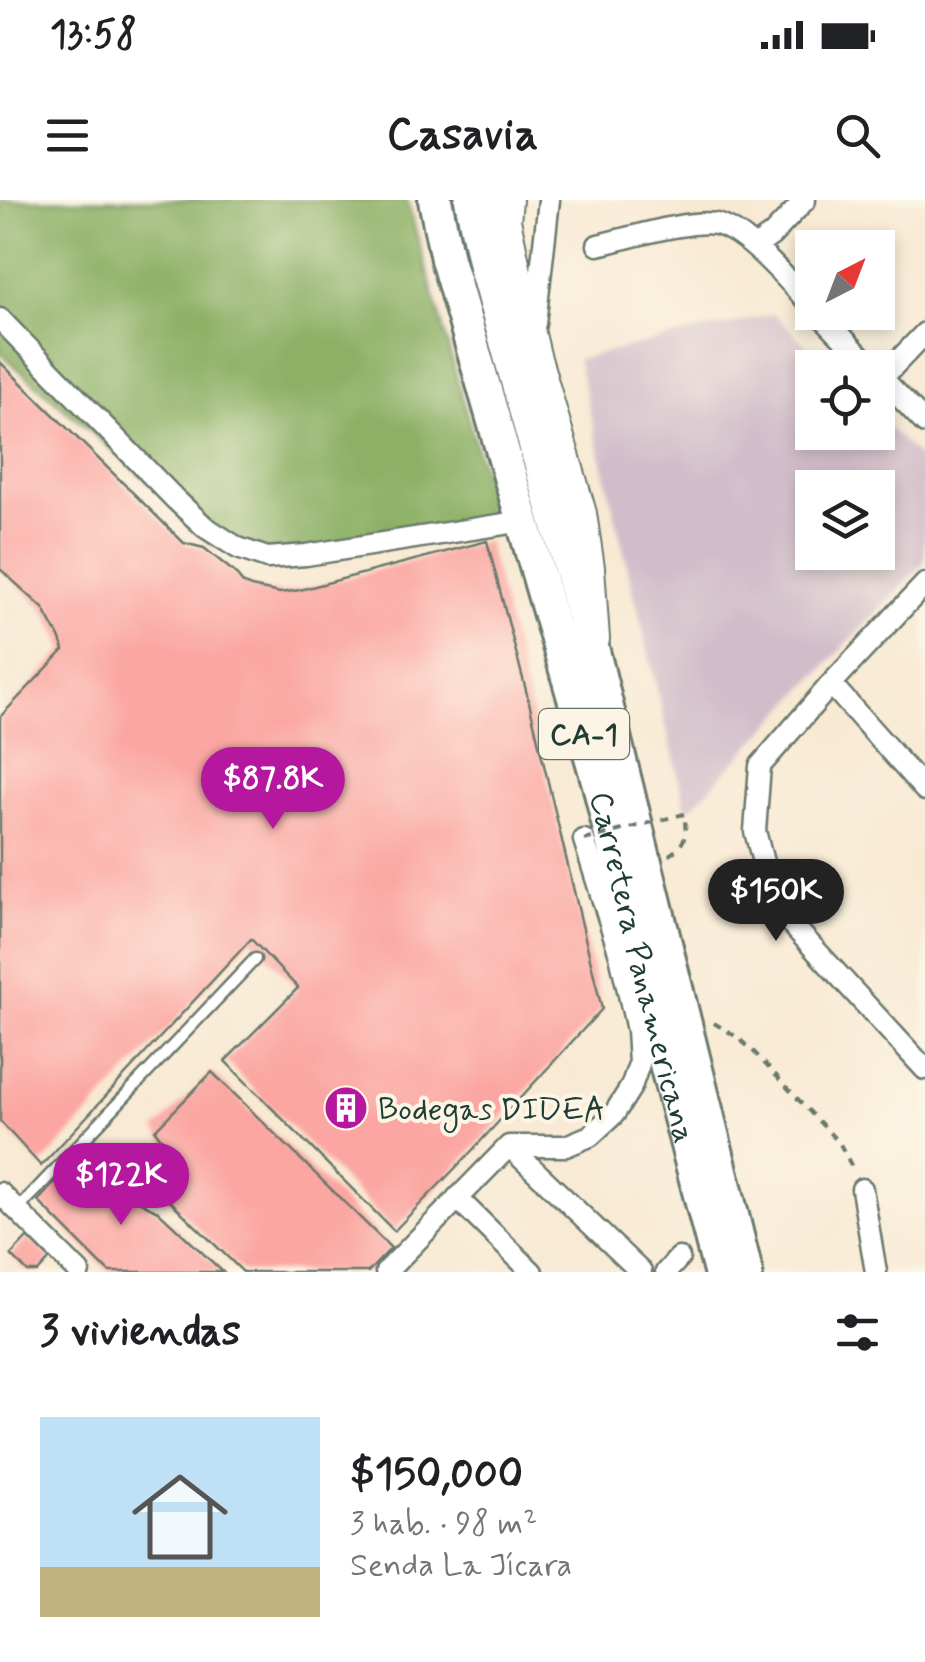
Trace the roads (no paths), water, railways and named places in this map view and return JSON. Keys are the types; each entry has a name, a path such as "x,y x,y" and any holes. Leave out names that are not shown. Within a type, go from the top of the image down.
{"highway":[{"path":"503,200 501,221 532,356 577,514 590,639"}],"main road":[{"name":"Carretera Panamericana","path":"435,200 448,259 599,784 650,1006 720,1272"},
{"name":"Carretera Panamericana","path":"471,200 486,271 590,639 746,1272"}],"street":[{"path":"532,356 549,200"},
{"path":"755,247 805,200"},
{"path":"598,245 699,223 720,225 755,247 795,288"},
{"path":"0,319 205,527 238,548 266,558 524,521"},
{"path":"835,330 855,350"},
{"path":"895,358 925,333"},
{"path":"895,392 925,423"},
{"path":"925,584 760,766 755,831 774,904 925,1068"},
{"path":"831,684 925,790"},
{"path":"393,1270 509,1146 566,1146 590,1136 614,1114 631,1088 639,1064 637,1030 620,955 584,840"},
{"path":"509,1146 642,1272"},
{"path":"862,1190 876,1272"},
{"path":"0,1194 79,1272"},
{"path":"457,1198 532,1272"}],"lane":[{"path":"17,1210 255,959"}],"place":[{"name":"Bodegas DIDEA","path":"346,1108"}]}
